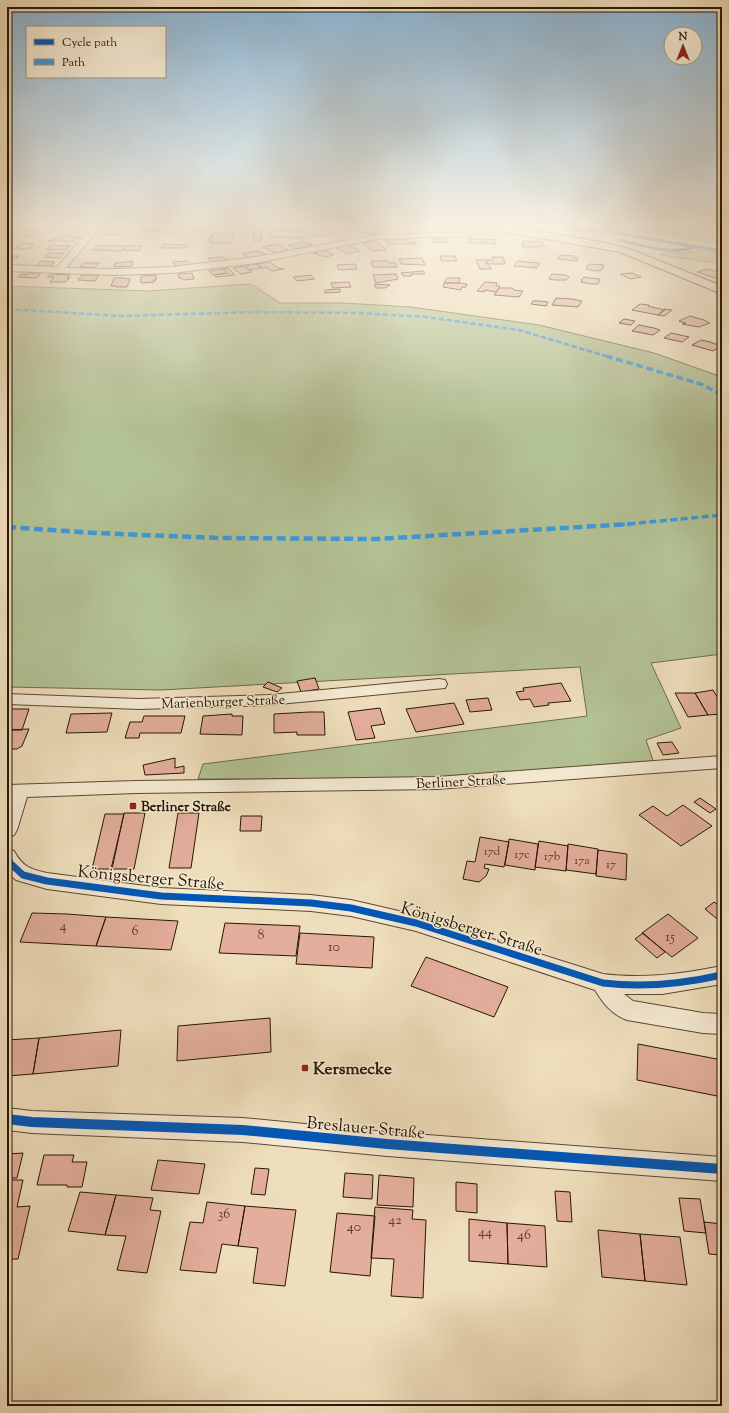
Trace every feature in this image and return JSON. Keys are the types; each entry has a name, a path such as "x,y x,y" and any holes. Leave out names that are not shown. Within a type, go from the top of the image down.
{"street":[{"name":"Marienburger Straße","path":"7,699 139,704 269,700 439,684"},
{"name":"Berliner Straße","path":"13,791 136,787 437,783 722,762"},
{"path":"7,830 13,791"},
{"name":"Königsberger Straße","path":"7,856 10,863 22,875 54,882 161,896 311,903 358,910 416,923 602,983 623,986 651,986 700,980 722,975"},
{"path":"602,983 612,998 627,1010 703,1023 722,1024"},
{"name":"Breslauer Straße","path":"7,1119 32,1122 243,1130 387,1144 722,1168"}],"green space":[{"path":"7,293 265,293 280,303 343,303 411,307 539,325 654,353 722,377 722,654 651,663 681,728 646,740 654,763 435,779 198,779 203,764 587,716 580,667 161,690 7,687"}],"building":[{"path":"495,293 522,293 519,297 494,295"},
{"path":"556,298 582,301 578,307 552,305"},
{"path":"533,301 548,302 546,306 531,304"},
{"path":"640,304 665,310 658,315 632,310"},
{"path":"664,309 672,310 664,316 658,315"},
{"path":"690,316 710,323 699,327 682,324 686,323 679,321"},
{"path":"624,319 635,321 631,325 619,323"},
{"path":"639,325 660,330 653,335 632,331"},
{"path":"671,333 689,337 682,342 664,338"},
{"path":"701,340 721,346 713,351 692,345"},
{"path":"315,678 319,689 301,692 297,681"},
{"path":"268,682 282,688 277,692 263,687"},
{"path":"561,683 571,701 548,703 549,705 534,707 530,699 520,700 516,692 524,691 523,688"},
{"path":"713,690 722,705 722,714 708,715 695,693"},
{"path":"675,693 695,693 708,715 688,717"},
{"path":"488,698 492,710 470,712 466,700"},
{"path":"454,703 464,724 416,732 406,709"},
{"path":"380,708 385,724 371,726 375,738 356,740 348,712"},
{"path":"7,709 29,709 22,730 7,730"},
{"path":"324,712 325,735 297,735 297,732 274,733 274,714"},
{"path":"112,713 107,732 66,733 71,714"},
{"path":"232,714 232,716 243,716 242,735 200,734 203,716"},
{"path":"144,716 185,716 181,733 140,733 139,738 125,738 130,722 142,722"},
{"path":"29,729 22,746 17,749 9,749 7,747 7,730"},
{"path":"672,742 679,753 663,755 657,743"},
{"path":"175,758 175,768 184,766 184,773 145,775 143,765"},
{"path":"700,798 716,809 710,813 694,802"},
{"path":"683,805 712,826 681,846 639,815 653,806 667,816"},
{"path":"124,813 145,813 134,869 112,869"},
{"path":"178,813 199,813 191,868 169,868"},
{"path":"105,814 124,814 111,869 92,869"},
{"path":"241,816 262,816 261,831 240,831"},
{"path":"480,837 509,842 504,867 485,864 484,868 489,869 486,876 479,882 463,879 467,861 475,862"},
{"path":"509,839 538,844 535,870 505,865"},
{"path":"539,841 568,846 566,871 535,867"},
{"path":"568,844 598,849 596,874 566,870"},
{"path":"598,850 627,854 626,880 596,876"},
{"path":"714,902 722,908 722,923 705,909"},
{"path":"32,913 106,917 96,946 20,942"},
{"path":"668,914 698,938 672,957 642,933"},
{"path":"106,917 178,921 171,950 96,946"},
{"path":"225,923 300,926 296,956 219,953"},
{"path":"300,933 374,937 372,968 296,964"},
{"path":"643,933 665,952 657,958 635,939"},
{"path":"426,957 508,987 494,1017 411,986"},
{"path":"270,1018 271,1052 177,1061 178,1026"},
{"path":"121,1030 118,1066 33,1074 39,1038"},
{"path":"39,1038 33,1074 7,1076 7,1040"},
{"path":"638,1044 722,1060 722,1097 637,1080"},
{"path":"23,1153 17,1178 7,1178 7,1154"},
{"path":"44,1155 74,1155 72,1162 87,1162 82,1187 67,1187 67,1185 37,1185"},
{"path":"158,1160 205,1164 199,1194 151,1190"},
{"path":"255,1168 269,1169 265,1195 251,1194"},
{"path":"345,1173 373,1175 372,1199 343,1197"},
{"path":"379,1175 414,1178 413,1207 377,1205"},
{"path":"7,1180 23,1180 17,1207 30,1206 18,1259 7,1259"},
{"path":"456,1182 477,1184 477,1213 456,1211"},
{"path":"555,1191 570,1192 572,1222 557,1221"},
{"path":"80,1192 116,1195 105,1235 68,1231"},
{"path":"116,1195 153,1198 150,1210 161,1211 147,1273 117,1270 126,1236 105,1235"},
{"path":"679,1198 700,1199 706,1233 684,1231"},
{"path":"207,1202 245,1206 238,1246 222,1244 216,1273 180,1270 190,1222 203,1223"},
{"path":"245,1206 296,1210 285,1286 253,1283 258,1248 238,1246"},
{"path":"375,1207 413,1210 412,1219 426,1220 423,1298 391,1296 394,1259 371,1258"},
{"path":"337,1213 375,1216 370,1276 330,1272"},
{"path":"469,1219 507,1223 508,1264 469,1261"},
{"path":"704,1222 722,1224 722,1255 709,1254"},
{"path":"507,1223 545,1226 547,1267 508,1264"},
{"path":"598,1230 640,1234 645,1281 602,1277"},
{"path":"640,1234 680,1237 687,1285 645,1281"}],"marked path":[{"path":"7,309 120,316 253,312 358,313 426,317 519,330 701,384 722,395"},
{"path":"7,527 95,533 219,538 377,539 626,525 722,515"}],"cycle path":[{"path":"7,856 10,863 23,875 47,881 161,896 311,903 351,908 416,923 603,983 633,986 662,985 722,975"},
{"path":"7,1119 32,1122 243,1130 387,1144 722,1169"}],"place":[{"name":"Berliner Straße","path":"133,806"},
{"name":"Kersmecke","path":"305,1068"}]}
